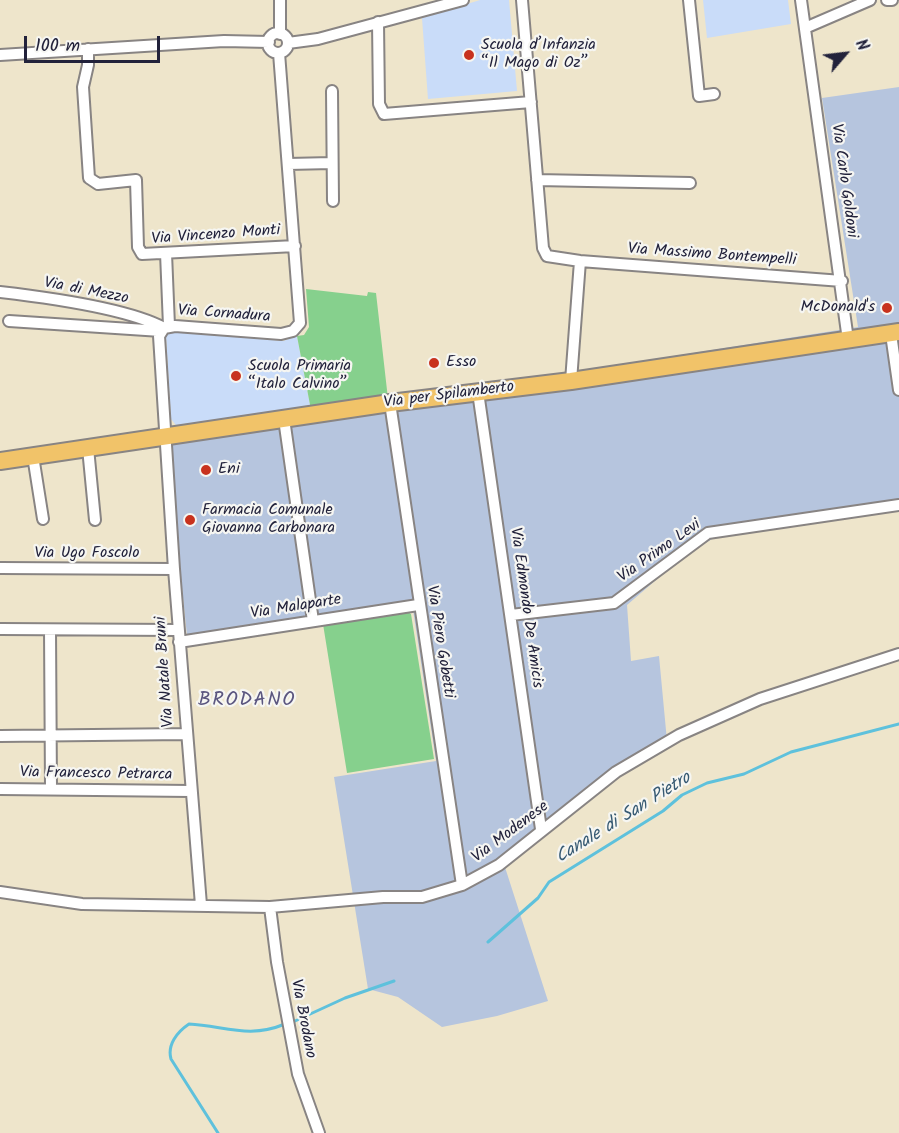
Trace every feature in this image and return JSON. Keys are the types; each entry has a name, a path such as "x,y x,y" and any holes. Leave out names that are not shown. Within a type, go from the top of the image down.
{"main road":[{"name":"Via per Spilamberto","path":"0,461 390,403 571,381 895,333"}],"street":[{"path":"280,0 280,34"},
{"path":"288,43 318,39 463,0"},
{"name":"Via Massimo Bontempelli","path":"522,0 545,253 552,258 580,261 842,281"},
{"path":"689,0 699,96 714,94"},
{"name":"Via Carlo Goldoni","path":"801,0 849,340"},
{"path":"805,28 870,0"},
{"path":"378,22 378,99 384,114 531,102"},
{"path":"274,34 280,34 286,37 288,43 285,50 279,53 273,51 269,42 274,34"},
{"path":"0,55 238,40 269,42"},
{"name":"Via Vincenzo Monti","path":"88,49 88,65 83,87 89,178 98,184 136,180 138,247 146,256 295,246"},
{"name":"Via Cornadura","path":"165,436 165,328 281,334 293,331 300,323 301,310 279,53"},
{"path":"332,92 333,201"},
{"path":"288,164 332,163"},
{"path":"537,180 690,183"},
{"path":"9,321 165,328 166,253"},
{"path":"571,381 580,261"},
{"name":"Via di Mezzo","path":"0,292 96,308 150,321 165,328"},
{"path":"895,333 899,390"},
{"name":"Via Edmondo De Amicis","path":"478,392 542,829"},
{"name":"Via Piero Gobetti","path":"390,403 418,605 462,885"},
{"path":"284,419 313,621"},
{"name":"Via Natale Bruni","path":"165,436 186,734 201,905"},
{"path":"88,448 95,520"},
{"path":"33,456 43,519"},
{"name":"Via Primo Levi","path":"511,615 614,603 708,533 899,505"},
{"name":"Via Ugo Foscolo","path":"0,568 174,569"},
{"name":"Via Malaparte","path":"0,629 179,636 313,621 418,605"},
{"path":"50,630 51,789"},
{"name":"Via Modenese","path":"0,892 82,904 270,907 383,897 422,897 462,885 499,865 616,772 679,735 760,699 899,654"},
{"path":"0,736 186,734"},
{"name":"Via Francesco Petrarca","path":"0,789 191,791"},
{"name":"Via Brodano","path":"270,907 287,1023 298,1074 319,1133"}],"shaded area":[{"name":"Scuola d’Infanzia “Il Mago di Oz”","path":"480,0 509,0 517,91 428,99 422,18"},
{"path":"703,0 788,0 791,24 707,38"},
{"path":"899,87 899,499 724,532 685,555 627,605 631,661 659,656 667,741 503,861 548,1001 497,1016 442,1027 398,997 368,989 334,777 436,761 413,610 188,645 166,436 858,327 822,98"},
{"name":"Scuola Primaria “Italo Calvino”","path":"172,330 283,341 297,336 311,410 179,429 171,419 166,336"}],"green space":[{"path":"306,289 367,296 368,292 376,293 388,399 311,410 297,336 304,335 309,327"},
{"path":"408,612 411,614 434,759 347,773 323,624"}],"waterway":[{"name":"Canale di San Pietro","path":"488,942 538,898 549,882 663,811 682,795 707,783 744,774 791,752 899,724"},
{"name":"Canale di San Pietro","path":"295,1021 345,998 394,981"},
{"name":"Canale di San Pietro","path":"218,1133 171,1059 170,1049 174,1039 189,1024 248,1031 260,1031 285,1024"}],"place":[{"name":"Scuola d’Infanzia “Il Mago di Oz”","path":"469,55"},
{"name":"McDonald's","path":"887,308"},
{"name":"Esso","path":"434,363"},
{"name":"Scuola Primaria “Italo Calvino”","path":"236,376"},
{"name":"Eni","path":"206,470"},
{"name":"Farmacia Comunale Giovanna Carbonara","path":"190,520"}],"district":[{"name":"BRODANO","path":"247,702"}]}
